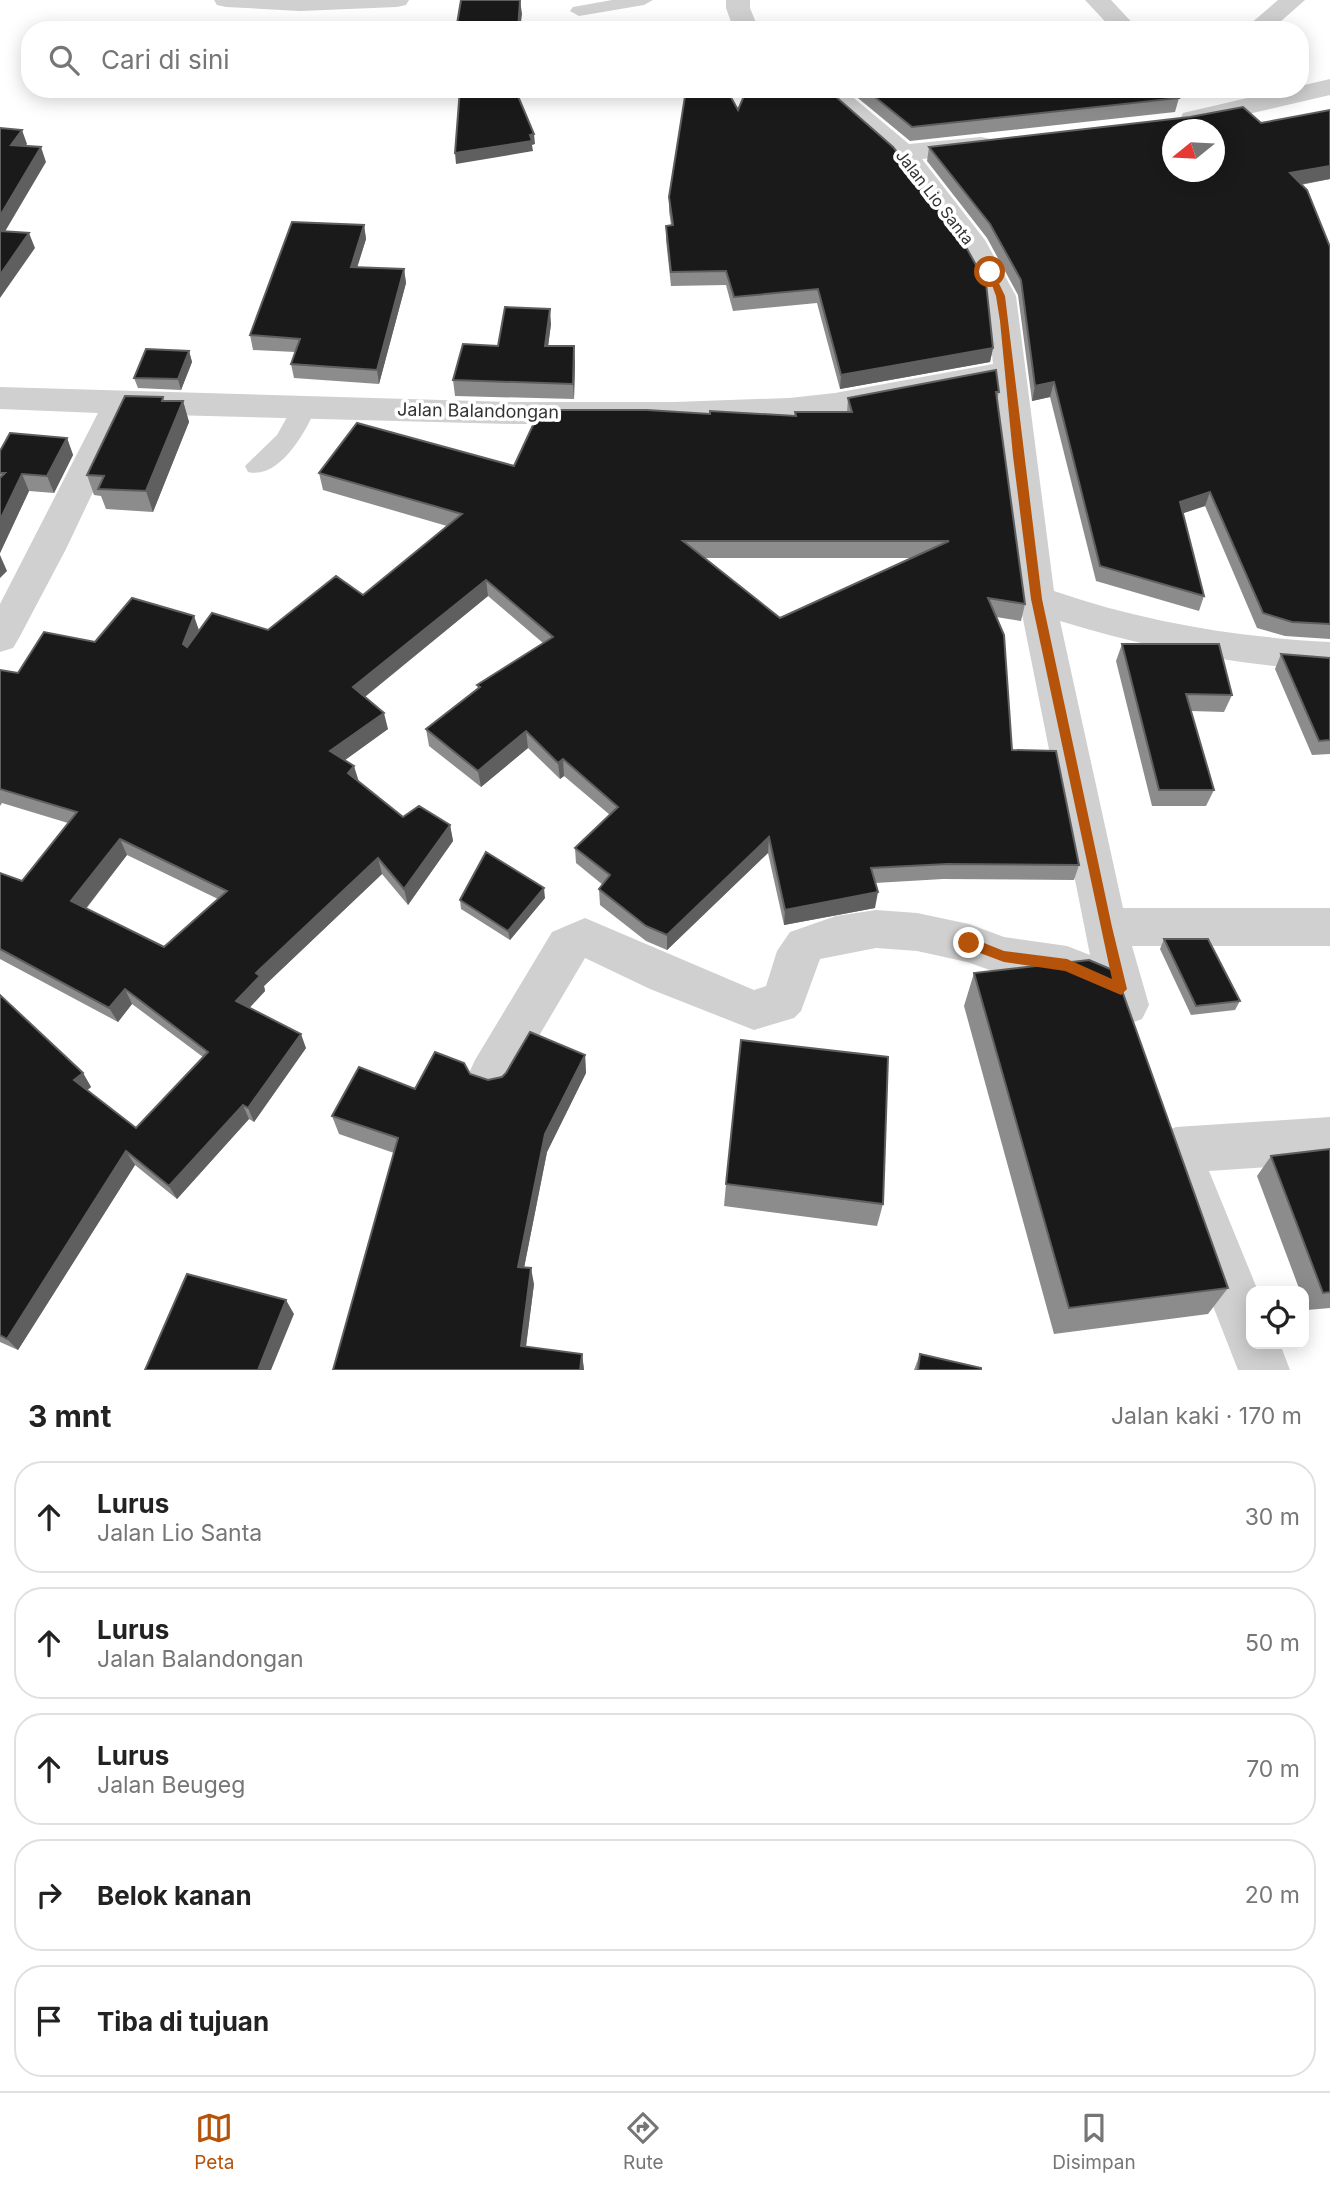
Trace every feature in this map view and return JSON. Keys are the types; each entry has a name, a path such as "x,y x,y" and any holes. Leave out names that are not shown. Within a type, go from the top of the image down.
{"street":[{"path":"226,0 300,4 397,0"},
{"path":"738,0 743,21"},
{"path":"1266,21 1293,0"},
{"path":"1309,92 1330,87"},
{"name":"Jalan Lio Santa","path":"838,98 903,153 970,240 1001,296 1010,371"},
{"path":"1186,119 1280,98"},
{"path":"903,153 1011,142"},
{"path":"1010,371 1037,599 1105,927 1121,989 1138,1038"},
{"name":"Jalan Balandongan","path":"0,398 119,404 513,413 789,409 889,396 1010,371"},
{"path":"0,638 48,549 119,404"},
{"path":"1037,599 1117,625 1215,647 1276,655 1330,656"},
{"path":"1105,927 1330,927"},
{"path":"491,1075 567,945 585,937 666,975 754,1010 778,1004 785,997 799,951 805,945 836,935 876,929 917,932 969,943 1004,956 1067,965 1121,989"},
{"path":"1246,1325 1170,1131 1330,1140"},
{"path":"1256,1349 1264,1370"}],"lane":[{"path":"579,11 644,0"},
{"path":"257,466 279,450 291,437 304,407"}],"building":[{"path":"461,0 520,0 519,21 458,21"},
{"path":"459,98 519,98 534,134 530,135 532,141 455,153"},
{"path":"685,98 731,98 738,110 743,98 837,98 893,147 956,229 986,283 993,348 841,375 818,289 734,297 726,271 671,272 666,226 673,225 669,197"},
{"path":"876,98 1179,98 912,127"},
{"path":"1243,107 1261,123 1330,110 1330,166 1290,173 1307,190 1330,247 1330,624 1292,622 1263,613 1210,492 1180,502 1204,596 1100,566 1054,382 1035,386 1021,280 990,224 929,147 1162,120 1162,182 1225,182 1225,119 1173,119"},
{"path":"0,128 22,130 11,145 41,147 0,216"},
{"path":"292,222 364,225 351,267 404,269 377,370 291,364 300,339 250,335"},
{"path":"0,231 29,233 0,275"},
{"path":"505,307 550,309 545,346 574,346 573,384 453,380 463,344 498,346"},
{"path":"146,349 189,351 178,379 134,378"},
{"path":"996,370 999,392 996,392 1025,604 988,598 1004,635 1012,750 1056,751 1079,865 947,864 871,868 878,892 785,910 769,837 667,935 646,926 599,889 610,875 575,848 618,807 563,759 558,763 526,731 478,771 426,729 480,687 477,685 553,637 486,580 353,687 384,713 330,751 354,766 348,773 403,817 419,806 450,825 404,889 378,858 256,973 260,976 236,1001 301,1034 248,1108 243,1105 169,1186 126,1151 7,1339 0,1335 0,995 83,1073 74,1080 136,1128 208,1052 125,989 109,1008 0,949 0,873 22,881 77,812 0,789 0,670 18,673 44,632 95,642 132,598 194,616 183,644 187,647 212,613 268,630 336,576 363,595 462,514 319,473 357,423 514,466 540,410 647,410 710,414 710,411 796,416 795,412 852,412 848,398","holes":["683,541 949,541 780,618","120,839 227,891 164,947 71,901"]},
{"path":"125,396 163,397 162,401 183,401 146,491 98,489 104,476 87,475"},
{"path":"10,433 67,438 47,476 22,474 0,520 0,478 5,473 0,473 0,451"},
{"path":"1122,644 1219,644 1232,695 1186,694 1214,790 1159,790"},
{"path":"1281,654 1330,658 1330,740 1319,741"},
{"path":"486,852 544,888 508,931 460,900"},
{"path":"1164,939 1208,939 1240,1001 1196,1006"},
{"path":"1089,960 1115,971 1228,1288 1069,1308 974,973"},
{"path":"530,1032 585,1055 545,1134 518,1267 531,1268 521,1346 582,1354 580,1370 333,1370 398,1138 332,1116 359,1067 415,1089 435,1052 464,1063 470,1074 488,1080 502,1077 506,1073"},
{"path":"741,1040 888,1057 883,1204 726,1184"},
{"path":"1330,1149 1330,1292 1323,1293 1271,1156"},
{"path":"187,1274 286,1300 258,1370 145,1370"},
{"path":"920,1354 981,1368 981,1370 918,1370"}],"route":[{"path":"969,943 1004,956 1067,965 1121,989 1105,927 1032,573 1005,321 1001,296 990,272"}]}
